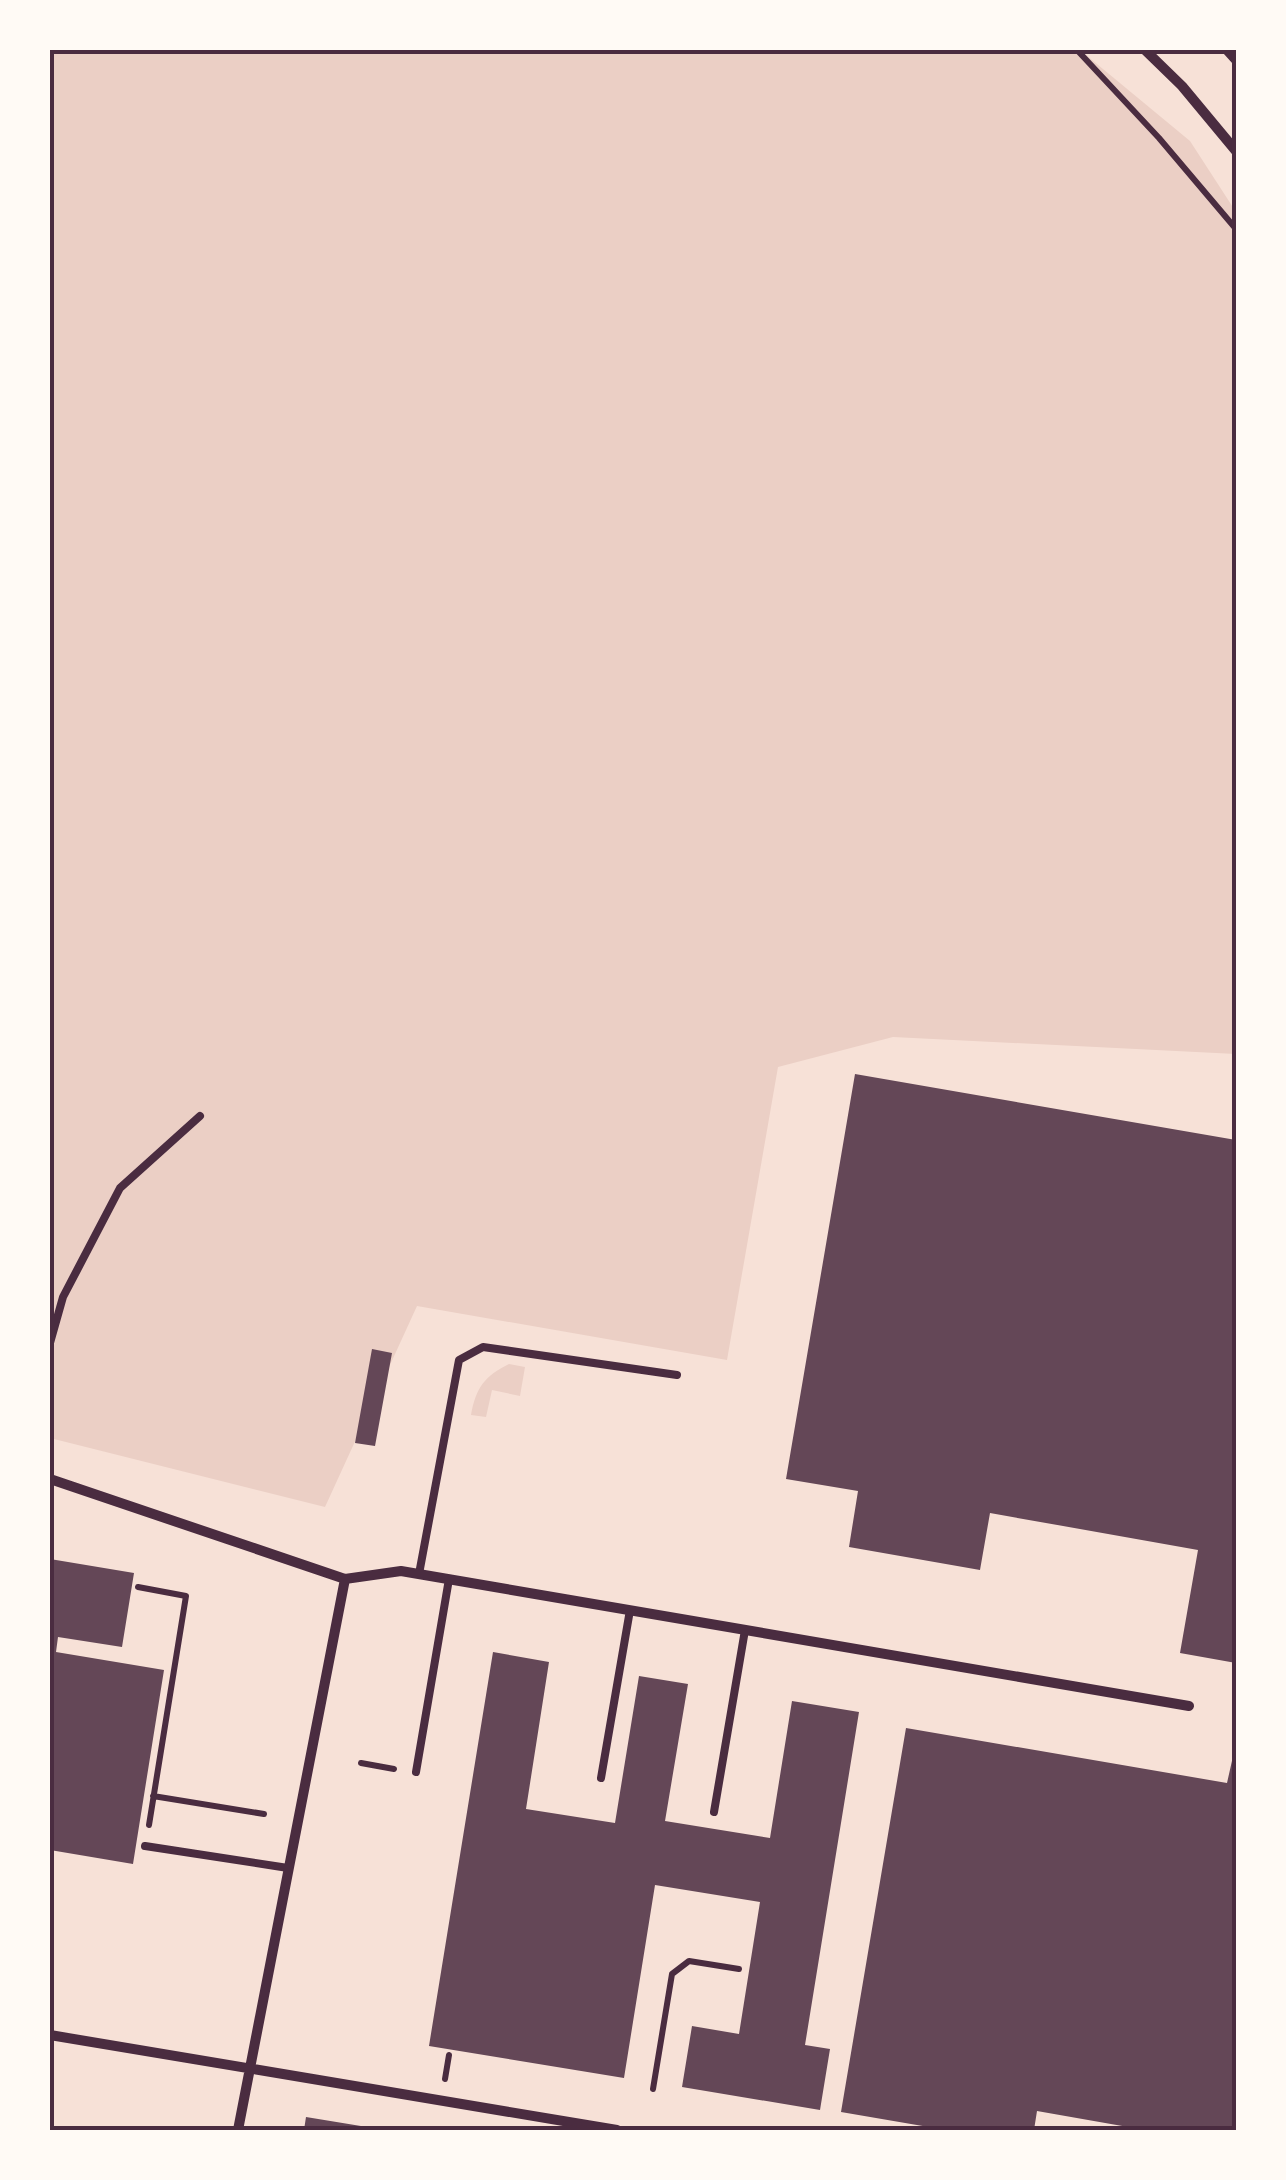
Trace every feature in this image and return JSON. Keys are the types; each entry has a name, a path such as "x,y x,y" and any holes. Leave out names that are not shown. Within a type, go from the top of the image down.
{"street":[{"path":"1144,50 1182,86 1236,151"},
{"path":"1227,50 1236,60"},
{"path":"50,1479 345,1579 401,1571 1189,1706"},
{"path":"238,2130 345,1579"},
{"path":"50,2035 618,2130"}],"lane":[{"path":"50,1343 63,1297 120,1188 200,1116"},
{"path":"418,1574 459,1360 484,1347 677,1376"},
{"path":"416,1772 449,1579"},
{"path":"601,1778 630,1610"},
{"path":"714,1812 745,1630"},
{"path":"145,1846 288,1868"}],"path":[{"path":"1077,50 1236,229"},
{"path":"138,1588 186,1596 145,1846"},
{"path":"361,1763 416,1772"},
{"path":"154,1796 264,1814"},
{"path":"652,2089 672,1974 690,1961 738,1969"}],"shaded area":[{"path":"50,50 1080,50 1190,141 1236,212 1236,1054 893,1037 778,1067 727,1360 417,1306 325,1507 50,1438"},
{"path":"509,1364 525,1367 520,1396 492,1390 486,1417 471,1415 483,1384"}],"building":[{"path":"855,1074 1236,1140 1236,1663 1180,1653 1198,1550 990,1513 980,1570 849,1547 858,1491 786,1479"},
{"path":"372,1349 392,1353 375,1446 355,1443"},
{"path":"50,1559 134,1573 122,1647 58,1637 56,1652 164,1670 133,1864 50,1850"},
{"path":"493,1652 549,1662 526,1809 615,1823 639,1676 688,1684 665,1821 770,1838 792,1701 859,1712 805,2045 830,2049 820,2110 682,2087 692,2026 739,2034 760,1902 655,1885 624,2078 429,2046"},
{"path":"906,1728 1227,1783 1236,1743 1236,2130 1145,2130 1037,2111 1034,2130 946,2130 841,2112"},
{"path":"306,2117 373,2128 373,2130 304,2130"}]}
